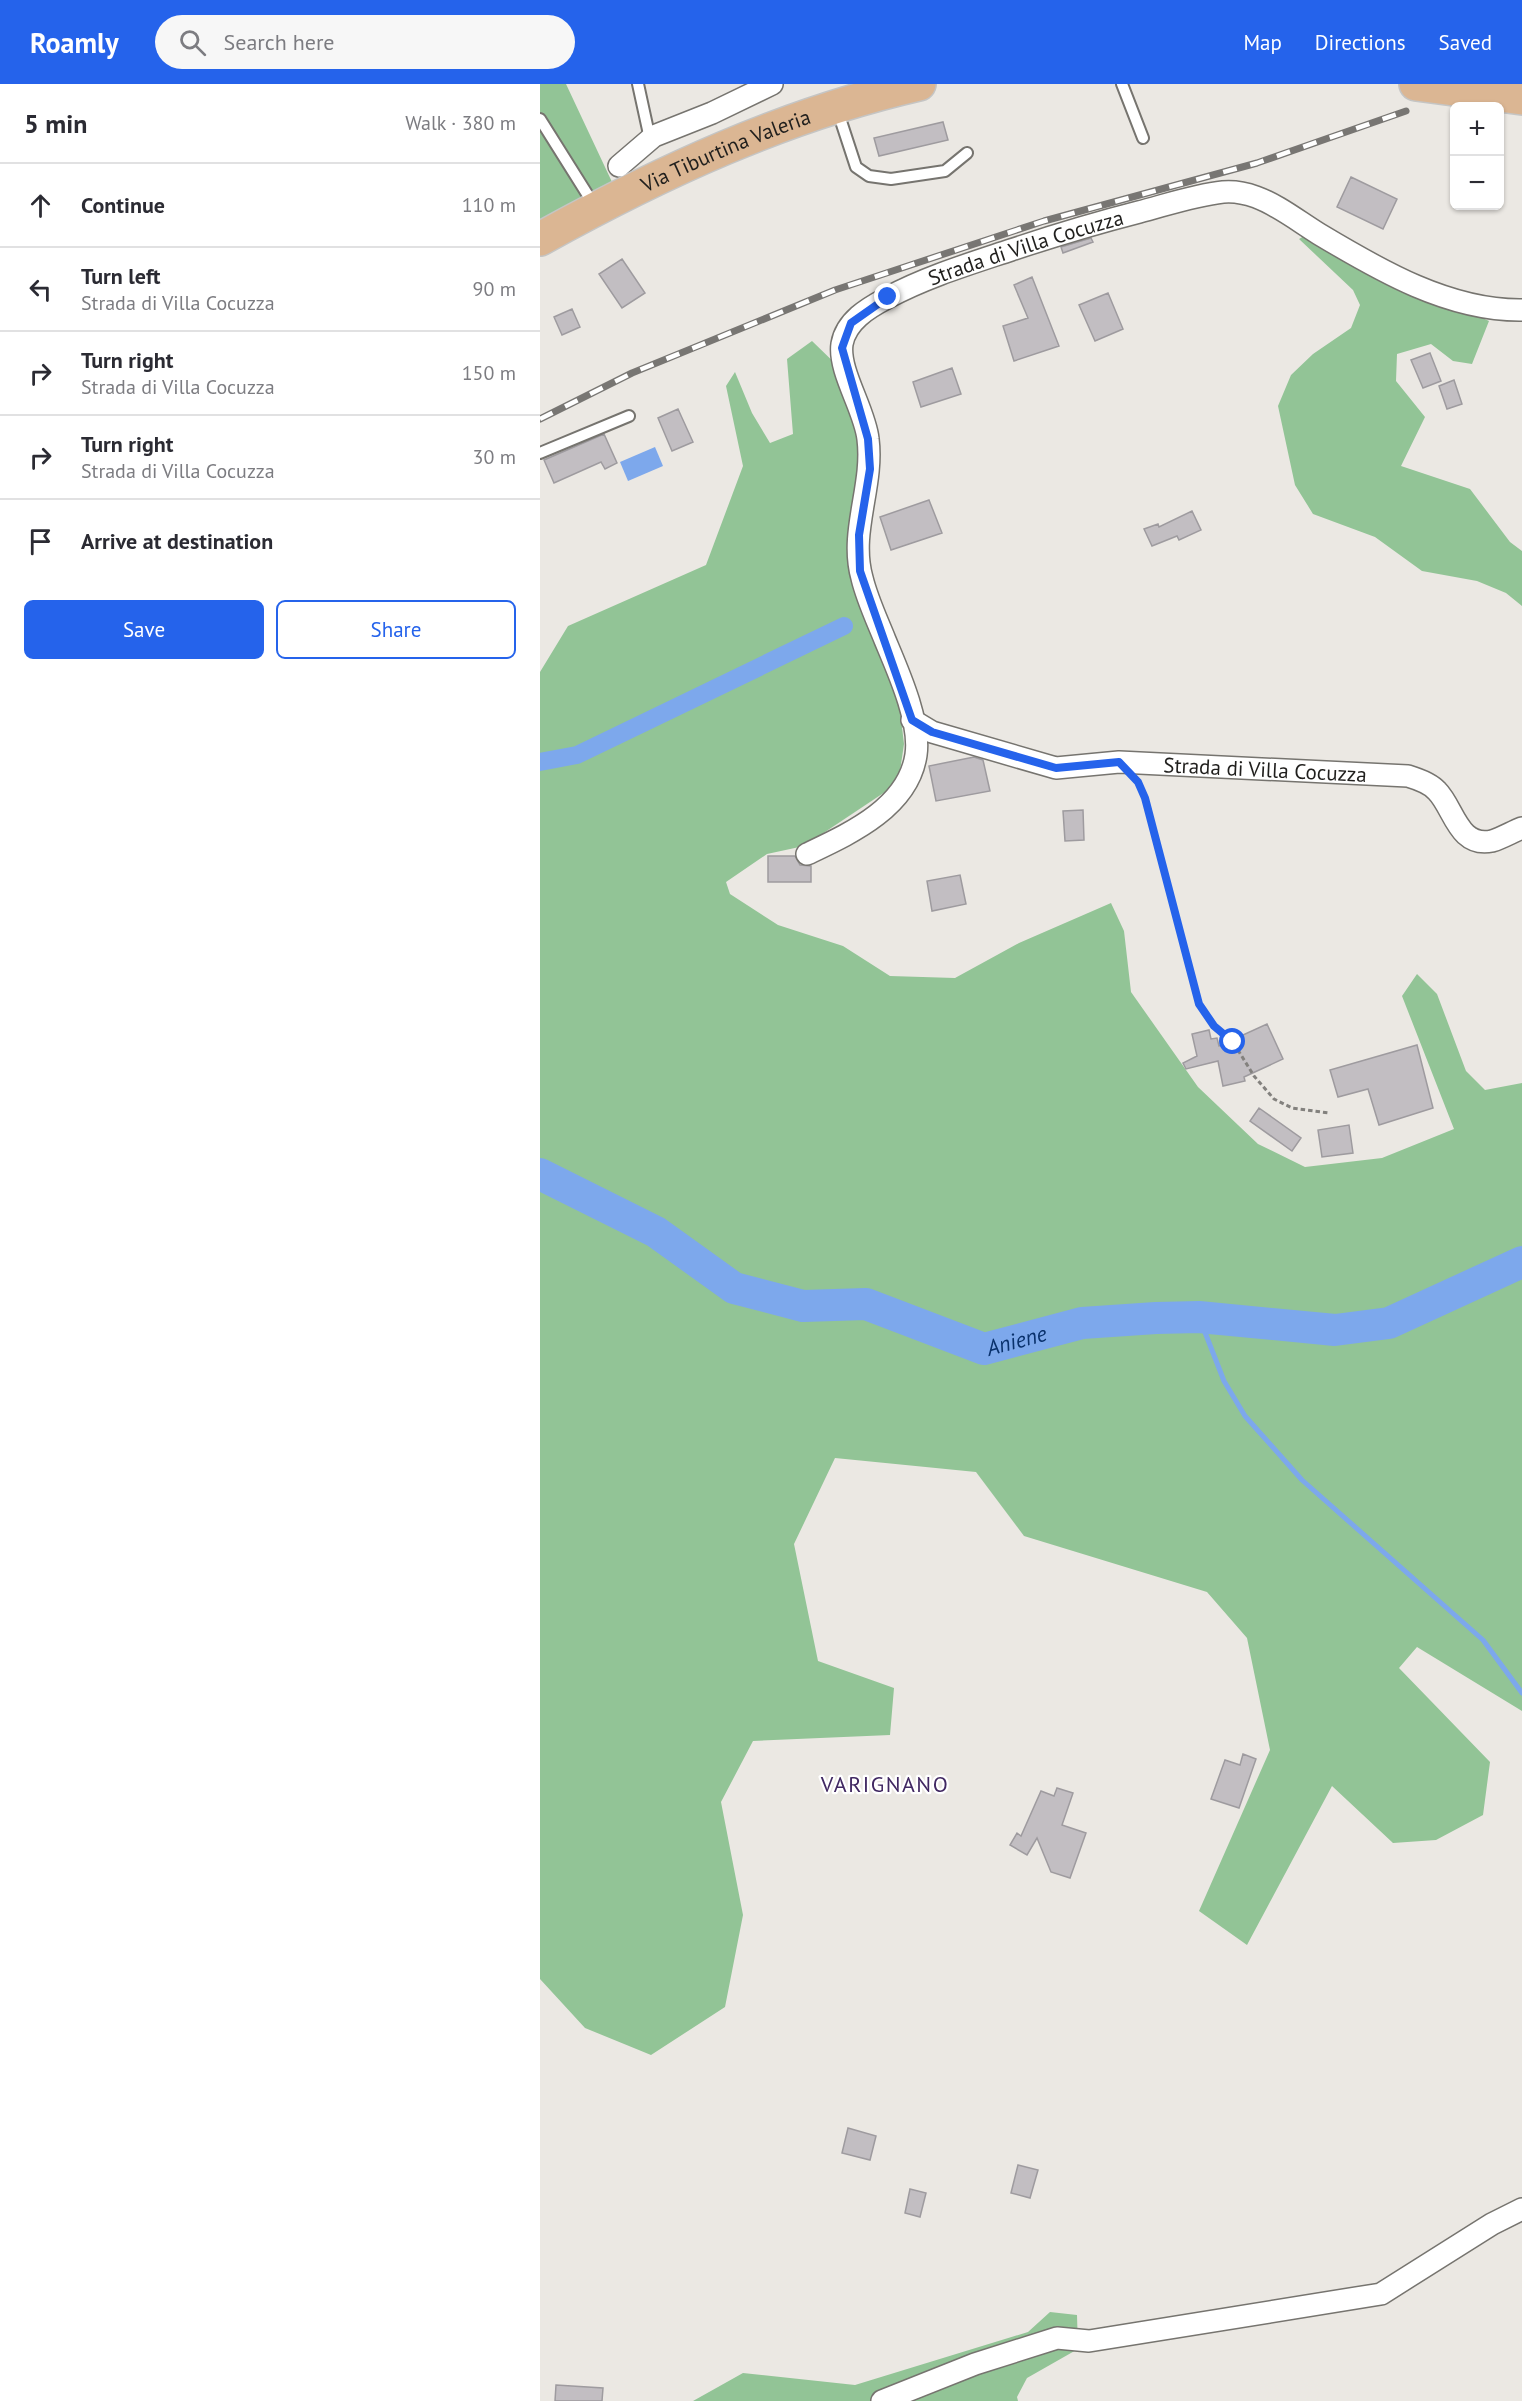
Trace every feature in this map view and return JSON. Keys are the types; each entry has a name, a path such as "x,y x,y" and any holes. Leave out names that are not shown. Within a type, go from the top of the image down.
{"main road":[{"name":"Via Tiburtina Valeria","path":"540,239 596,208 720,148 836,106 919,84"},
{"path":"1416,84 1522,98"}],"street":[{"path":"620,166 650,139 772,84"},
{"name":"Strada di Villa Cocuzza","path":"807,854 858,828 885,808 898,793 913,768 916,755 912,720 864,586 859,561 859,535 870,469 868,439 842,348 851,323 866,310 909,287 964,265 1124,215 1224,192 1244,193 1267,202 1364,260 1430,291 1477,305 1522,309"},
{"name":"Strada di Villa Cocuzza","path":"912,720 932,732 1056,768 1119,762 1408,776 1437,790 1455,824 1472,837 1491,841 1522,828"},
{"path":"882,2401 975,2364 1057,2338 1089,2341 1381,2294 1483,2229 1522,2209"}],"lane":[{"path":"638,84 650,139"},
{"path":"1122,84 1143,138"},
{"path":"836,106 856,167 869,176 891,179 945,171 967,153"},
{"path":"540,119 596,208"},
{"path":"540,453 629,416"}],"path":[{"path":"1119,762 1138,782 1145,798 1199,1004 1214,1026 1233,1042 1254,1076 1274,1099 1292,1108 1329,1113"}],"green space":[{"path":"540,84 566,84 612,182 540,223"},
{"path":"1311,232 1366,267 1489,321 1472,364 1453,361 1431,344 1397,354 1396,381 1425,417 1401,466 1470,489 1510,542 1522,551 1522,606 1506,593 1477,581 1422,571 1375,537 1313,514 1295,485 1278,406 1291,375 1313,354 1351,328 1360,305 1353,290 1299,239"},
{"path":"812,341 844,372 863,447 852,545 897,685 904,744 900,771 888,790 804,846 767,854 726,882 730,894 778,925 843,946 890,976 955,978 1019,943 1111,903 1124,931 1131,992 1198,1087 1258,1144 1305,1167 1382,1158 1454,1129 1402,996 1417,974 1437,994 1466,1071 1485,1090 1522,1083 1522,1711 1417,1647 1399,1668 1490,1762 1483,1815 1436,1840 1393,1843 1332,1786 1247,1945 1199,1911 1270,1750 1247,1638 1207,1592 1024,1536 976,1472 835,1458 794,1544 818,1661 894,1688 890,1735 753,1741 721,1802 743,1915 725,2007 651,2055 585,2028 540,1979 540,672 568,626 706,565 743,466 726,386 735,372 752,413 770,443 793,434 787,359"},
{"path":"1050,2312 1077,2315 1078,2349 1027,2378 1017,2397 1018,2401 693,2401 743,2373 855,2385 1028,2332"}],"water":[{"path":"655,447 663,466 628,481 620,462"}],"building":[{"path":"943,122 948,140 879,156 874,138"},
{"path":"1351,177 1397,199 1383,229 1337,207"},
{"path":"1091,238 1093,242 1063,253 1061,247"},
{"path":"622,259 645,293 622,308 599,274"},
{"path":"1032,277 1059,346 1014,361 1003,326 1028,318 1014,285"},
{"path":"1108,293 1123,329 1095,341 1079,305"},
{"path":"572,309 580,327 562,335 554,317"},
{"path":"1430,353 1441,381 1423,388 1411,360"},
{"path":"952,368 961,394 921,407 913,382"},
{"path":"1454,380 1462,404 1447,409 1439,386"},
{"path":"678,409 693,442 672,451 658,418"},
{"path":"604,434 617,463 605,469 601,462 554,483 544,460"},
{"path":"929,500 942,533 891,550 880,517"},
{"path":"1192,511 1201,530 1179,540 1177,536 1152,546 1144,529 1158,524 1159,527"},
{"path":"974,757 983,760 990,791 936,801 929,766"},
{"path":"1083,810 1084,840 1065,841 1063,811"},
{"path":"768,856 795,856 800,865 811,866 811,882 768,882"},
{"path":"960,875 966,904 932,911 927,881"},
{"path":"1267,1024 1283,1059 1244,1077 1245,1081 1223,1086 1218,1061 1186,1069 1183,1063 1197,1056 1192,1034 1209,1030 1211,1039 1217,1038 1219,1046"},
{"path":"1417,1045 1433,1108 1379,1125 1368,1089 1338,1097 1330,1070"},
{"path":"1259,1108 1301,1138 1292,1151 1250,1121"},
{"path":"1349,1125 1353,1153 1322,1157 1318,1130"},
{"path":"1243,1754 1256,1759 1239,1808 1211,1799 1225,1760 1240,1765"},
{"path":"1057,1788 1073,1793 1062,1825 1086,1833 1070,1878 1051,1872 1037,1838 1027,1855 1010,1845 1017,1833 1021,1836 1041,1791 1054,1796"},
{"path":"848,2128 876,2136 870,2160 842,2153"},
{"path":"1018,2165 1038,2170 1030,2198 1011,2193"},
{"path":"910,2189 926,2193 920,2217 905,2213"},
{"path":"556,2385 603,2388 602,2401 555,2401"}],"waterway":[{"path":"540,762 577,755 844,626"},
{"name":"Aniene","path":"540,1174 656,1232 734,1288 803,1306 866,1304 984,1349 1082,1323 1156,1318 1199,1317 1335,1330 1389,1323 1522,1262"},
{"path":"1199,1317 1224,1381 1245,1416 1302,1480 1483,1640 1522,1693"}],"railway":[{"path":"540,419 632,373 835,290 1044,221 1257,163 1406,111"}],"district":[{"name":"VARIGNANO","path":"885,1784"}],"route":[{"path":"888,297 866,310 851,323 843,340 842,356 860,405 868,439 870,469 859,535 860,571 867,596 898,674 912,720 932,732 1056,768 1119,762 1130,771 1145,798 1199,1004 1214,1026 1233,1042"}]}
